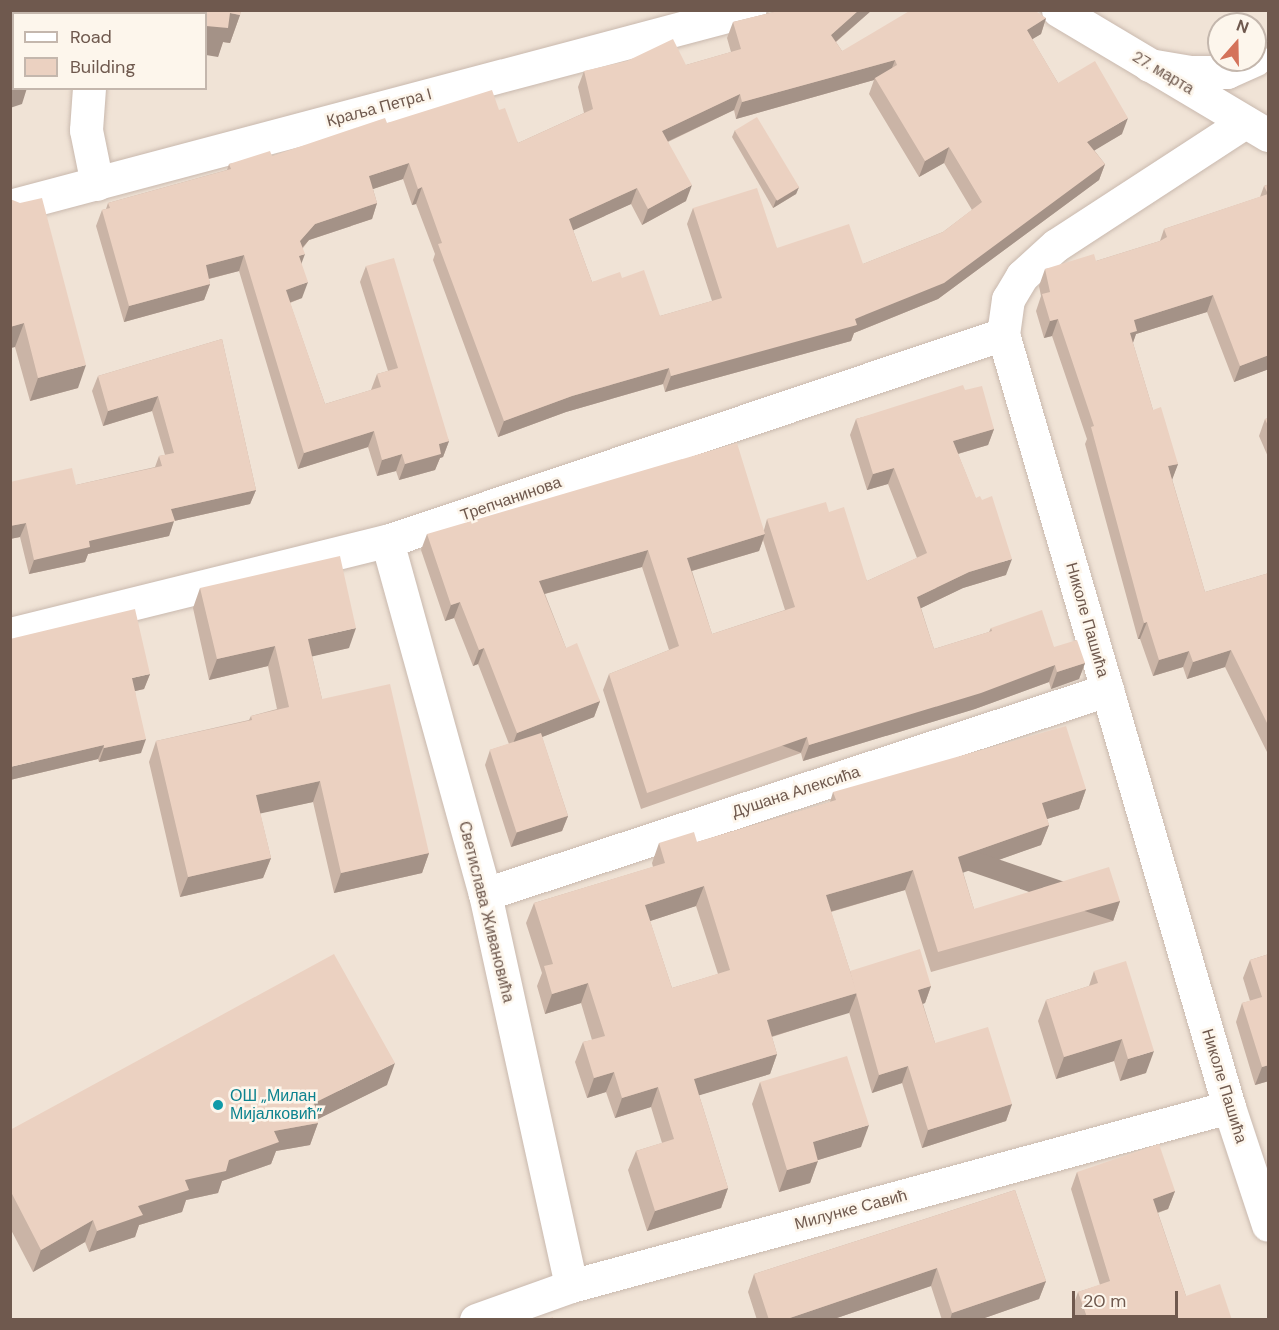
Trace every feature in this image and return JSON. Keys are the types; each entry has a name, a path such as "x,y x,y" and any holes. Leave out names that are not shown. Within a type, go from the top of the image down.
{"street":[{"name":"Краља Петра I","path":"10,207 749,10"},
{"name":"27. марта","path":"1058,10 1257,128"},
{"path":"1149,65 1190,72 1207,72"},
{"path":"89,90 87,130 97,184"},
{"name":"Николе Пашића","path":"1257,128 1056,245 1022,276 1008,299 1003,334 1229,1107 1269,1225"},
{"name":"Трепчанинова","path":"10,634 387,541 1003,334"},
{"name":"Светислава Живановића","path":"387,541 484,894 571,1286"},
{"name":"Душана Алексића","path":"484,894 1107,690"},
{"name":"Милунке Савић","path":"476,1320 571,1286 1229,1107"}],"shaded area":[{"path":"11,11 1268,11 1268,1319 11,1319"}],"building":[{"path":"56,10 71,10 66,12 56,12"},
{"path":"145,10 241,10 240,15 230,13 228,28 207,26 207,12 144,12"},
{"path":"782,10 859,10 831,35 842,51 911,10 1034,10 1046,18 1027,30 1058,83 1095,61 1128,118 1087,142 1105,164 944,283 855,319 857,325 671,376 669,368 572,396 504,421 438,244 442,243 422,187 418,189 409,163 369,176 377,203 315,224 300,241 305,254 299,256 308,282 286,290 325,404 381,387 377,374 398,368 366,266 394,258 449,441 439,444 441,454 405,464 402,454 382,460 374,431 304,453 244,255 206,265 210,284 129,306 102,210 110,208 108,203 231,169 229,164 270,151 272,156 385,118 387,123 492,90 499,110 505,108 518,143 593,109 584,71 627,61 673,39 686,65 741,49 733,22","holes":["895,60 897,65 875,78 925,161 949,147 982,202 943,232 863,264 849,224 777,248 757,188 693,208 722,298 660,316 644,270 622,278 620,272 592,282 569,219 637,188 648,209 692,185 662,131 740,94 742,102"]},
{"path":"10,26 11,26 12,86 10,87"},
{"path":"757,117 799,187 777,201 735,130"},
{"path":"1269,184 1269,355 1240,366 1213,295 1134,320 1137,331 1130,333 1153,410 1161,407 1178,464 1168,466 1205,592 1269,573 1269,727 1231,650 1193,662 1189,651 1159,660 1147,622 1144,623 1091,427 1094,426 1058,319 1050,321 1042,294 1050,292 1045,269 1094,254 1096,261 1160,241 1167,237 1164,229 1268,194 1264,186"},
{"path":"42,198 86,365 38,378 24,323 10,327 10,199 20,203"},
{"path":"222,339 256,490 171,509 175,521 89,541 90,547 34,560 26,523 10,526 10,482 72,468 76,485 162,466 159,456 174,453 158,396 108,411 98,376"},
{"path":"963,385 965,390 982,386 994,429 953,441 976,498 980,496 982,500 992,496 1012,559 969,572 917,597 934,649 992,631 991,628 1042,610 1054,647 1077,640 1085,663 1057,672 1055,665 981,693 809,745 807,737 647,793 609,674 679,646 648,550 539,581 566,648 577,643 600,701 517,733 484,648 479,650 460,602 451,605 427,534 737,443 765,534 687,558 712,634 795,607 767,519 826,502 829,512 844,507 867,581 927,553 894,468 873,474 856,419"},
{"path":"340,556 356,628 308,639 322,699 390,684 429,853 341,873 320,781 256,795 271,858 188,877 156,741 252,720 251,716 289,707 275,646 217,659 200,588"},
{"path":"135,609 150,674 132,678 146,739 104,748 104,745 10,767 10,639"},
{"path":"1066,726 1086,789 1042,803 1049,825 958,857 974,909 1109,867 1120,901 938,952 913,870 826,895 857,993 767,1020 777,1054 694,1079 728,1188 655,1211 636,1151 674,1139 658,1087 622,1098 614,1072 594,1078 583,1042 605,1036 588,983 552,994 544,966 553,964 534,903 665,863 659,843 694,832 697,842 836,800 833,792","holes":["704,886 730,970 672,988 645,905"]},
{"path":"541,733 568,816 517,832 490,750"},
{"path":"920,949 931,986 918,990 935,1043 988,1027 1012,1104 928,1130 908,1066 879,1075 850,971"},
{"name":"ОШ „Милан Мијалковић”","path":"334,954 395,1063 314,1103 318,1123 274,1131 279,1142 229,1160 226,1171 185,1180 189,1190 138,1206 143,1215 97,1231 93,1220 41,1250 10,1190 10,1130"},
{"path":"1269,954 1269,1065 1262,1067 1242,1003 1262,997 1250,960"},
{"path":"1126,961 1154,1051 1128,1059 1122,1039 1064,1057 1046,1000 1098,983 1094,971"},
{"path":"847,1056 869,1125 813,1142 818,1161 787,1170 760,1082"},
{"path":"1159,1144 1175,1191 1153,1199 1186,1296 1220,1284 1232,1320 1088,1320 1078,1292 1110,1281 1077,1172"},
{"path":"1015,1190 1046,1281 952,1313 937,1268 784,1320 769,1320 754,1274"}],"place":[{"name":"ОШ „Милан Мијалковић”","path":"218,1105"}]}
